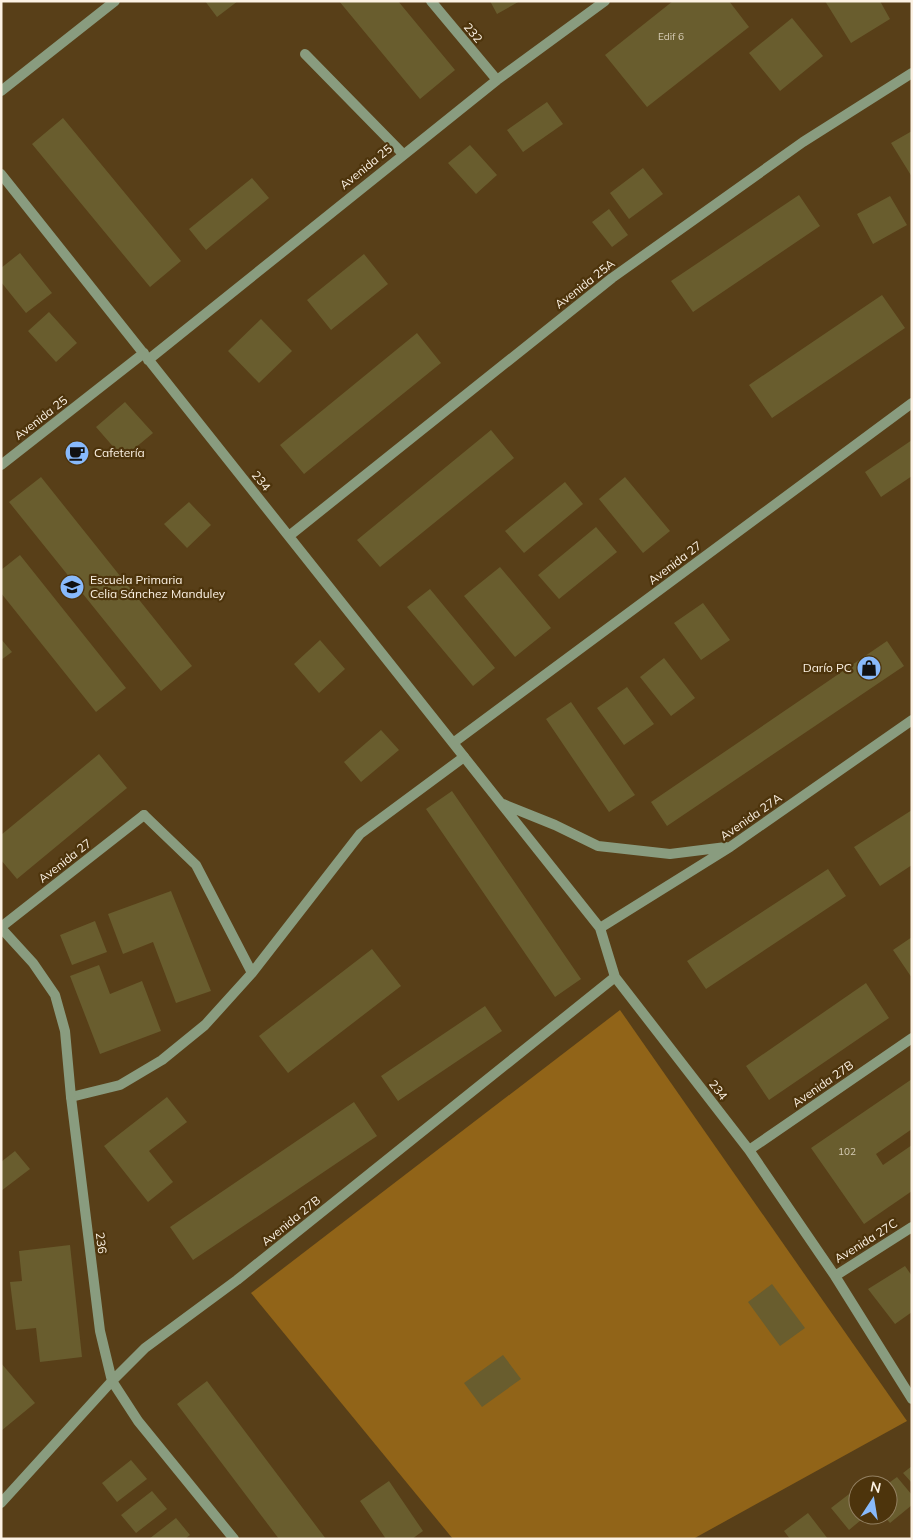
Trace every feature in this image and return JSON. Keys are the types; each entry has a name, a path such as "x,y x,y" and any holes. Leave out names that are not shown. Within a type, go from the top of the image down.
{"street":[{"path":"1,91 115,1"},
{"name":"232","path":"431,1 496,80"},
{"name":"Avenida 25","path":"1,465 146,356 496,80 605,1"},
{"path":"305,54 403,154"},
{"name":"Avenida 25A","path":"289,536 612,278 795,147 912,73"},
{"name":"234","path":"1,174 600,928 615,976 750,1150 834,1276 912,1399"},
{"name":"Avenida 27","path":"453,743 912,403"},
{"name":"Avenida 27A","path":"600,928 730,847 912,720"},
{"path":"71,1097 120,1085 162,1060 205,1025 252,973 360,834 464,757"},
{"name":"234","path":"501,803 555,825 598,846 670,854 730,847"},
{"name":"Avenida 27","path":"1,928 144,815 196,865 252,973"},
{"name":"236","path":"1,928 33,963 55,995 65,1031 71,1097 100,1331 112,1381 138,1421 234,1539"},
{"name":"Avenida 27B","path":"1,1503 112,1381 145,1348 237,1280 615,976"},
{"name":"Avenida 27B","path":"750,1150 912,1038"},
{"name":"Avenida 27C","path":"834,1276 912,1227"}],"shaded area":[{"path":"620,1010 907,1421 693,1539 453,1539 251,1293"}],"building":[{"path":"205,1 238,1 217,17"},
{"path":"339,1 398,1 455,70 420,99"},
{"path":"490,1 520,1 497,14"},
{"path":"673,1 729,1 749,27 647,107 605,55"},
{"path":"825,1 880,1 890,19 851,43"},
{"path":"792,18 823,56 780,91 749,53"},
{"path":"547,102 563,124 523,152 507,130"},
{"path":"63,118 181,261 150,287 32,144"},
{"path":"912,131 912,177 891,143"},
{"path":"470,145 497,175 476,194 448,163"},
{"path":"643,168 663,194 629,219 610,193"},
{"path":"252,178 269,198 206,250 189,229"},
{"path":"799,195 820,226 693,312 671,281"},
{"path":"890,196 907,225 873,244 857,214"},
{"path":"609,209 628,235 612,247 592,222"},
{"path":"20,253 52,293 26,313 1,282 1,268"},
{"path":"364,254 388,284 331,330 307,300"},
{"path":"882,295 905,328 772,418 749,385"},
{"path":"49,312 77,343 56,362 28,331"},
{"path":"261,319 292,351 259,383 228,351"},
{"path":"417,333 441,363 304,474 280,445"},
{"path":"125,402 153,433 123,458 96,427"},
{"path":"491,430 514,458 380,567 357,540"},
{"path":"912,440 912,476 881,497 865,472"},
{"path":"41,477 192,666 161,691 9,502"},
{"path":"625,477 670,531 643,553 599,499"},
{"path":"565,482 583,504 524,553 505,531"},
{"path":"189,502 211,525 187,548 164,524"},
{"path":"596,527 617,552 559,599 538,575"},
{"path":"20,555 126,688 96,712 1,593 1,570"},
{"path":"500,567 551,628 515,657 464,596"},
{"path":"430,589 495,668 473,686 407,607"},
{"path":"703,603 730,640 701,660 674,623"},
{"path":"1,639 12,652 1,660"},
{"path":"320,640 345,669 319,693 294,664"},
{"path":"887,641 904,666 667,826 651,802"},
{"path":"664,658 695,698 671,716 640,677"},
{"path":"627,687 654,724 624,745 597,708"},
{"path":"571,702 635,795 609,812 546,719"},
{"path":"381,730 399,750 361,782 344,762"},
{"path":"99,754 127,788 17,879 1,860 1,835"},
{"path":"452,791 581,979 555,997 426,809"},
{"path":"912,810 912,865 880,886 854,847"},
{"path":"828,869 846,896 706,989 687,961"},
{"path":"171,891 211,991 176,1003 153,942 123,954 108,914"},
{"path":"95,921 107,952 72,965 60,935"},
{"path":"912,937 912,978 893,950"},
{"path":"372,949 401,986 288,1073 259,1036"},
{"path":"99,965 110,994 142,981 161,1031 100,1054 70,976"},
{"path":"866,983 889,1018 769,1100 746,1066"},
{"path":"485,1006 502,1031 398,1101 381,1076"},
{"path":"912,1079 912,1129 876,1154 883,1165 912,1145 912,1191 864,1224 811,1148"},
{"path":"167,1097 187,1122 149,1151 173,1182 148,1202 104,1146"},
{"path":"354,1102 377,1136 193,1260 170,1227"},
{"path":"15,1151 30,1169 1,1191 1,1162"},
{"path":"70,1245 82,1357 40,1362 36,1328 16,1330 10,1282 22,1281 19,1251"},
{"path":"905,1266 912,1276 912,1312 895,1324 868,1289"},
{"path":"772,1284 805,1328 780,1346 748,1302"},
{"path":"503,1355 521,1379 482,1407 464,1383"},
{"path":"1,1363 35,1403 1,1431"},
{"path":"207,1381 326,1539 279,1539 177,1404"},
{"path":"131,1460 147,1479 117,1502 102,1483"},
{"path":"912,1466 912,1483 903,1473"},
{"path":"898,1478 912,1495 912,1505 898,1516"},
{"path":"389,1481 423,1531 412,1539 386,1539 360,1501"},
{"path":"152,1491 167,1509 136,1533 121,1515"},
{"path":"848,1495 848,1525 855,1525 849,1530 831,1508"},
{"path":"808,1513 828,1539 790,1539 784,1531"},
{"path":"176,1518 190,1535 185,1539 149,1539"}],"place":[{"name":"Cafetería","path":"77,453"},
{"name":"Escuela Primaria Celia Sánchez Manduley","path":"72,587"},
{"name":"Darío PC","path":"869,668"}]}
